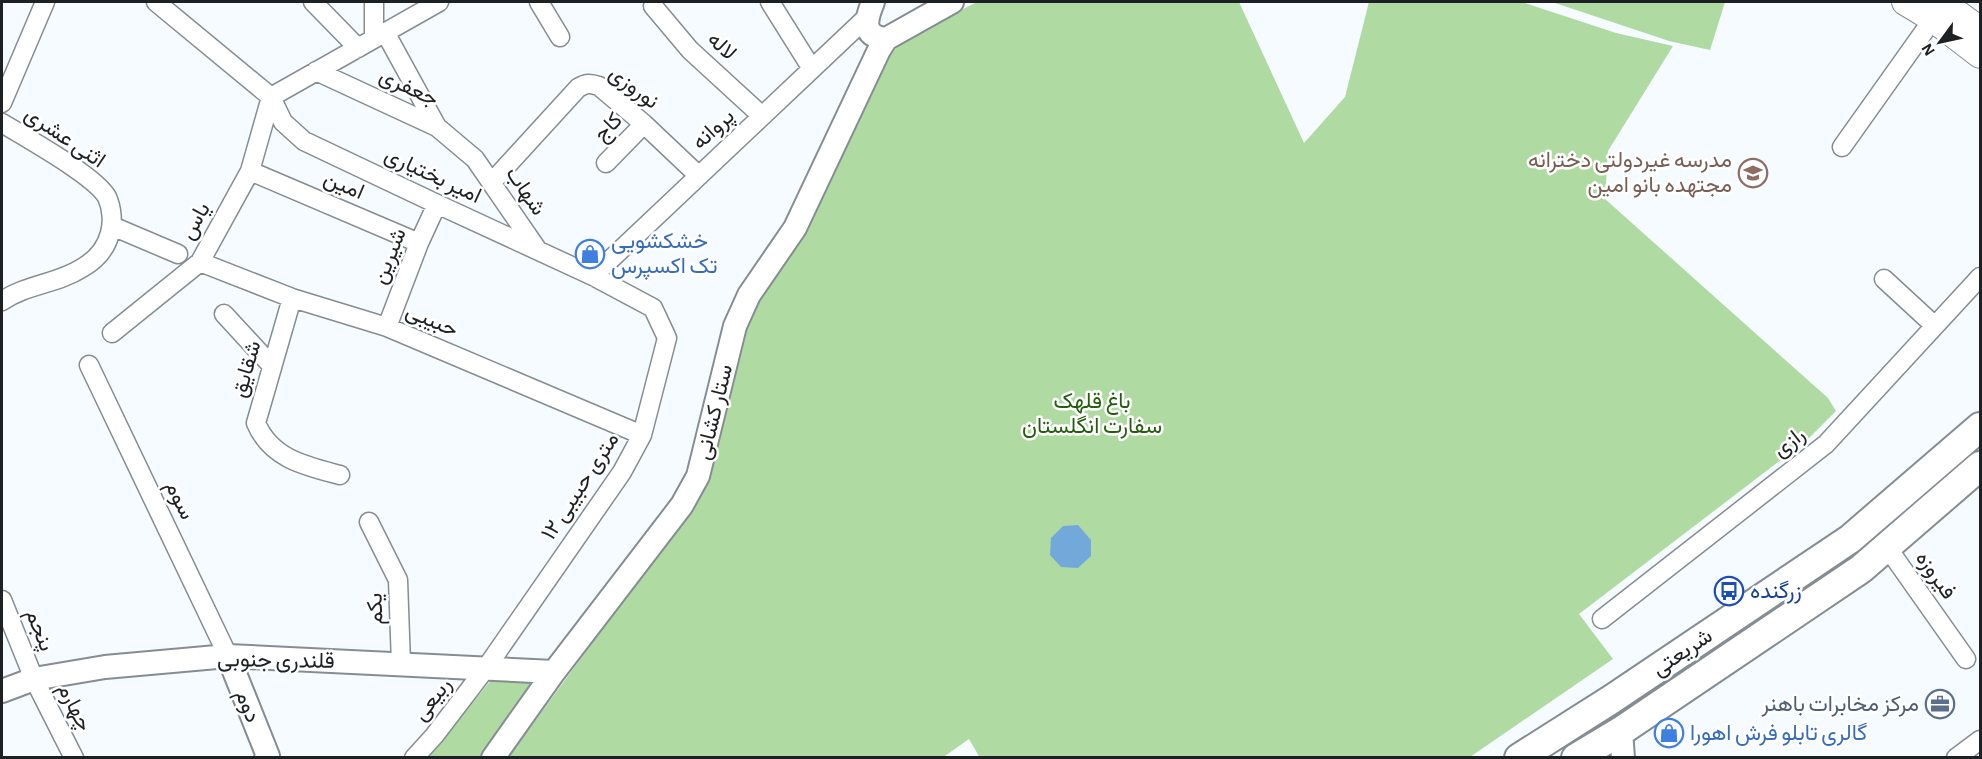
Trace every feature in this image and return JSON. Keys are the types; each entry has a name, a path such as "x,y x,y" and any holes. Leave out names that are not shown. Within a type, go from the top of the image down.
{"main road":[{"path":"1905,2 1947,8 1980,30"},
{"path":"1947,8 1980,55"},
{"name":"شریعتی","path":"1519,758 1612,699 1850,539 1980,427"},
{"name":"شریعتی","path":"1576,758 1622,744 1842,582 1887,547 1980,466"},
{"path":"1612,699 1622,744"}],"street":[{"path":"2,102 44,2"},
{"path":"156,2 271,97 439,2"},
{"path":"313,2 358,48"},
{"path":"374,2 380,35 437,127"},
{"path":"539,2 560,37"},
{"path":"770,2 812,69"},
{"path":"870,9 867,25 870,33 878,38 886,39 952,2"},
{"name":"لاله","path":"653,6 690,50 762,116"},
{"path":"1842,147 1947,8"},
{"name":"پروانه","path":"593,276 812,69 870,9"},
{"name":"ستار کشانی","path":"493,758 554,672 682,505 698,476 735,326 749,295 795,228 886,39"},
{"name":"جعفری","path":"316,71 437,127 474,159"},
{"name":"نوروزی","path":"492,182 578,88 592,83 599,86 644,124 699,176"},
{"name":"یاس","path":"112,333 200,262 250,171 271,97"},
{"name":"امیر بختیاری","path":"271,97 283,122 304,141 593,276"},
{"name":"اثنی عشری","path":"2,123 86,176 106,197 111,210 112,226"},
{"name":"کاج","path":"606,163 644,124"},
{"name":"شهاب","path":"474,159 538,250"},
{"name":"امین","path":"250,171 419,243"},
{"name":"شیرین","path":"387,327 419,243 437,204"},
{"path":"2,301 15,292 70,275 85,267 108,243 112,226 178,254"},
{"name":"حبیبی","path":"200,262 292,298 387,327 642,435"},
{"name":"۱۲ متری حبیبی","path":"486,668 622,472 642,435 667,338 653,308 593,276"},
{"name":"رازی","path":"1602,619 1826,444 1980,276"},
{"path":"1884,279 1935,326"},
{"name":"شقایق","path":"292,298 256,423 262,436 278,451 302,465 340,475"},
{"path":"224,314 272,366"},
{"name":"سوم","path":"89,365 228,656"},
{"name":"یکم","path":"369,522 398,580 401,664"},
{"name":"فیروزه","path":"1887,547 1966,659"},
{"name":"پنجم","path":"2,600 34,679"},
{"name":"قلندری جنوبی","path":"2,691 34,679 105,667 228,656 554,672"},
{"name":"دوم","path":"228,656 267,757"},
{"name":"ربیعی","path":"414,758 434,736 486,668"},
{"name":"چهارم","path":"34,679 74,758"},
{"path":"1956,758 1980,740"}],"green space":[{"name":"باغ قلهک سفارت انگلستان","path":"977,2 1239,2 1304,143 1345,97 1369,2 1522,2 1616,33 1673,46 1608,151 1605,199 1828,398 1836,411 1807,440 1579,614 1613,659 1470,757 980,758 969,739 942,758 508,758 701,494 749,312 879,71 902,40"},
{"path":"1552,2 1725,2 1710,50 1669,41"},
{"path":"491,680 534,682 481,757 428,758"}],"water":[{"path":"1078,525 1091,540 1091,556 1078,568 1061,567 1050,555 1051,538 1063,526"}],"place":[{"name":"مدرسه غیردولتی دخترانه مجتهده بانو امین","path":"1753,173"},
{"name":"خشکشویی تک اکسپرس","path":"590,254"},
{"name":"زرگنده","path":"1729,591"},
{"name":"مرکز مخابرات باهنر","path":"1940,704"},
{"name":"گالری تابلو فرش اهورا","path":"1669,733"}]}
